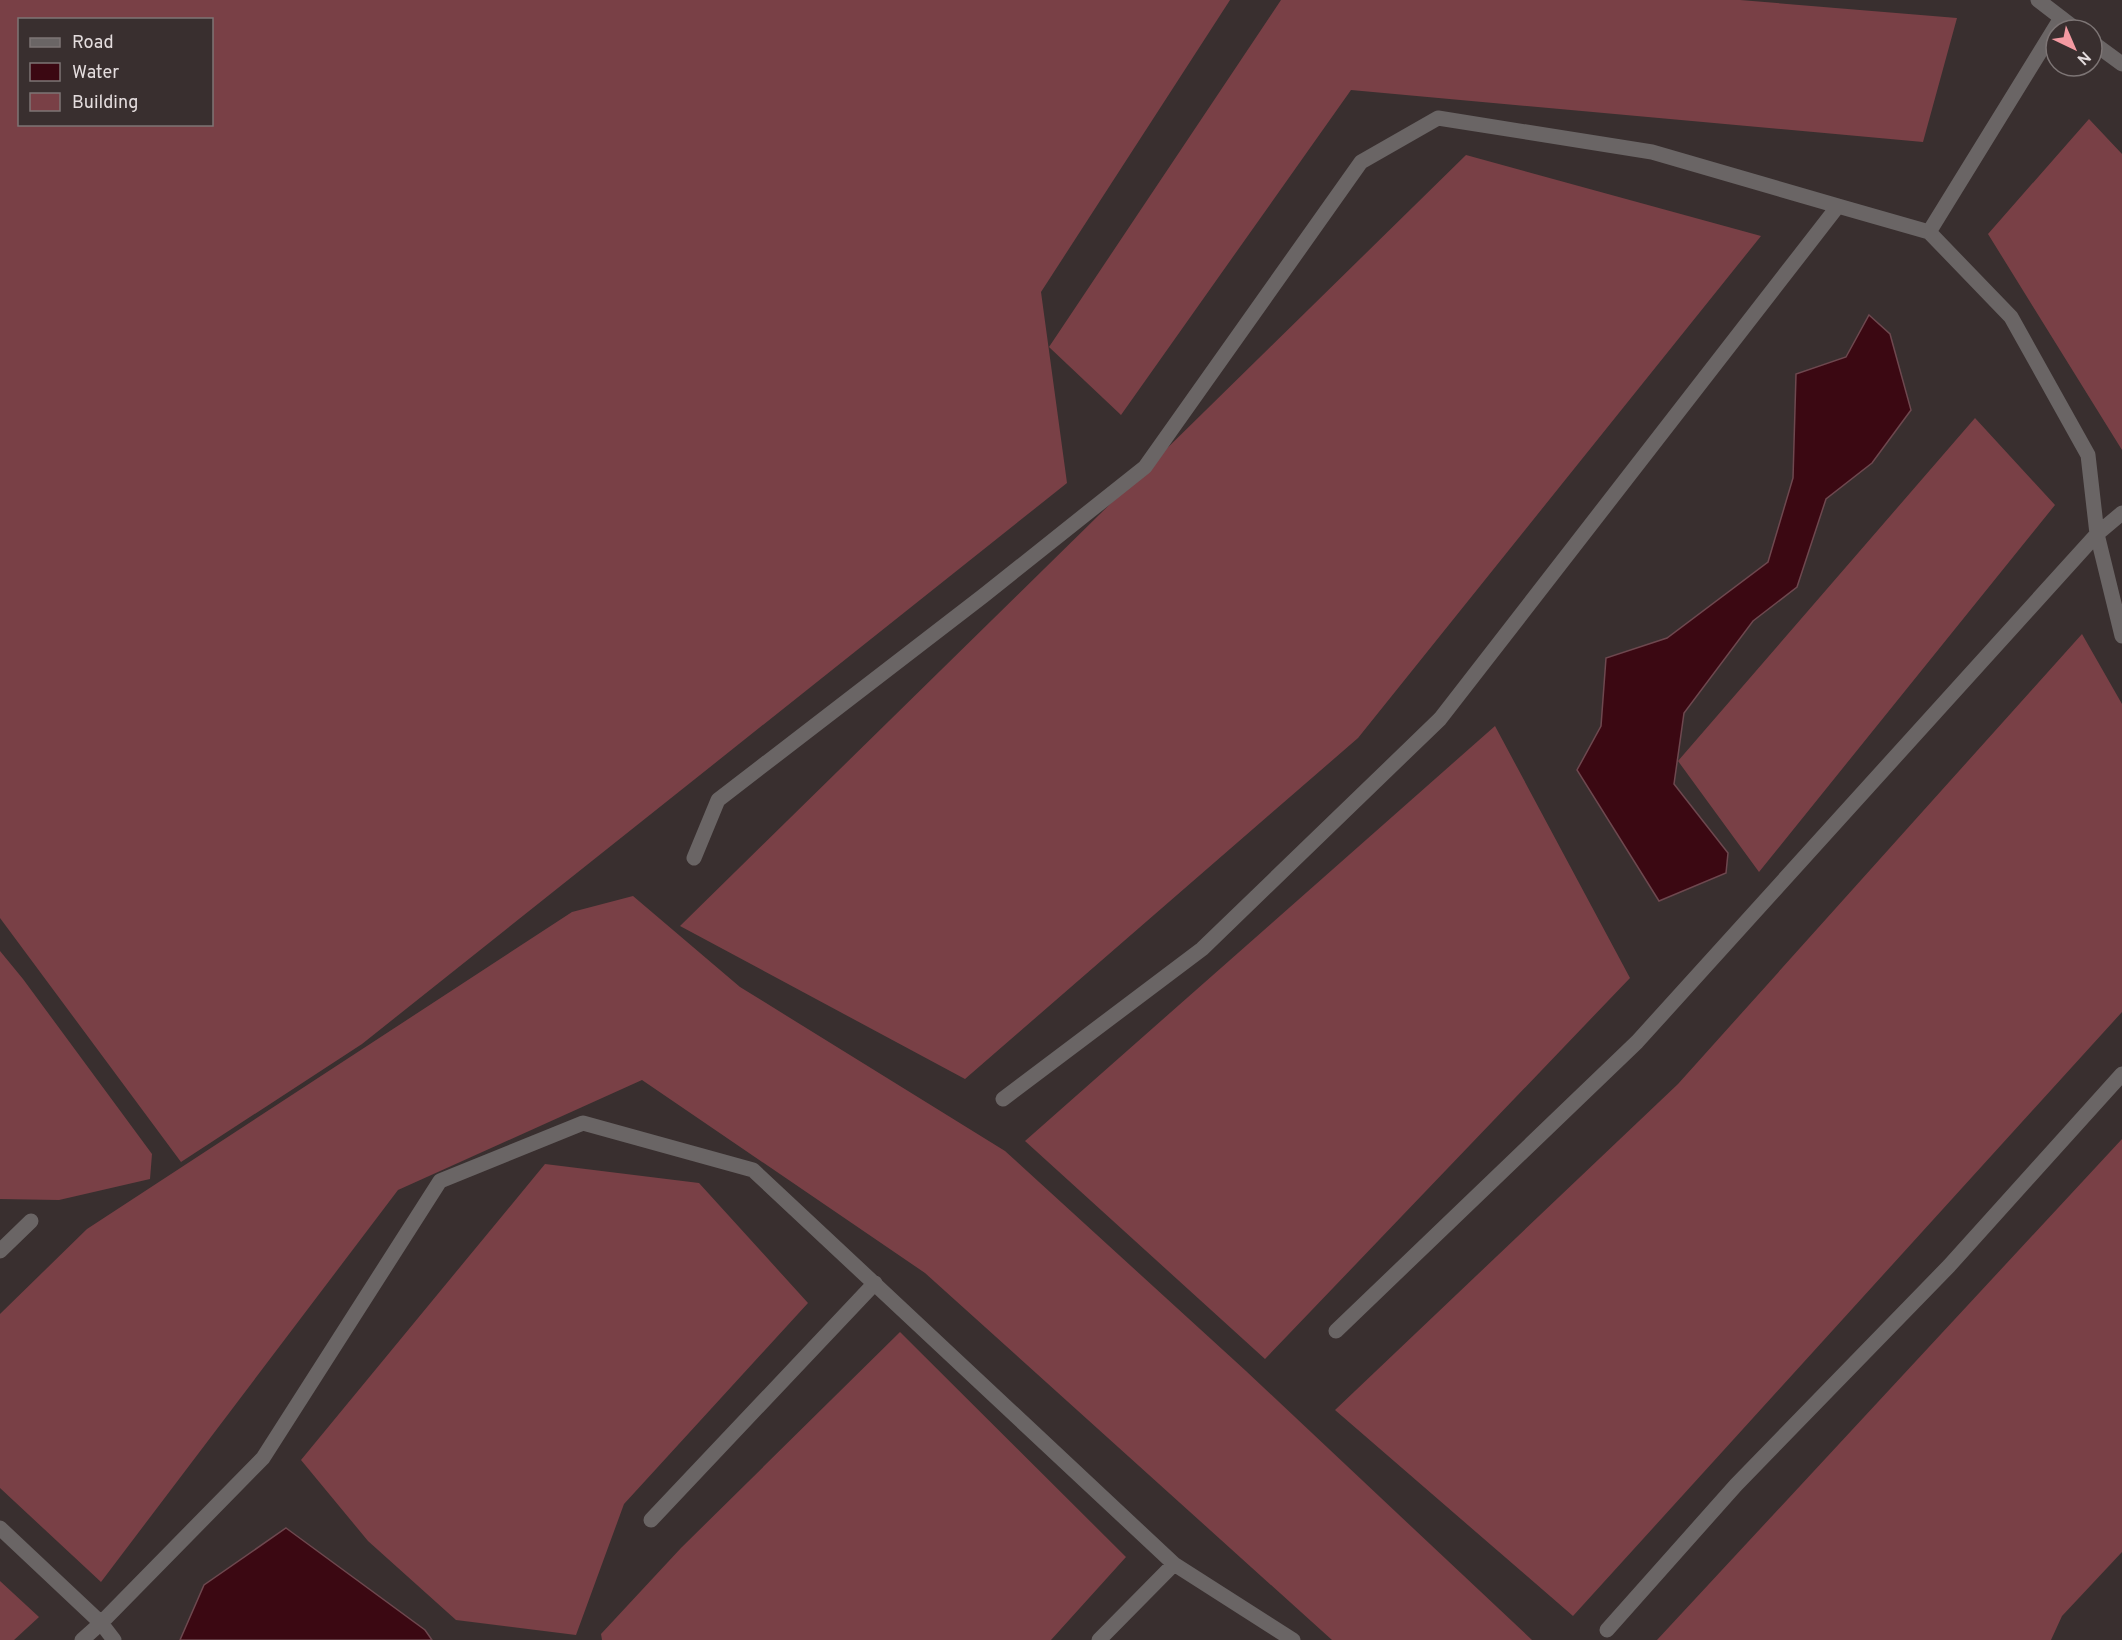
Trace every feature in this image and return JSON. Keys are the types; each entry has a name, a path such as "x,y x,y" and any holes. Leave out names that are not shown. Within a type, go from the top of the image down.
{"street":[{"path":"2038,0 2061,18"},
{"path":"1929,232 2044,46"},
{"path":"2104,51 2122,64"},
{"path":"694,858 718,800 983,596 1145,467 1361,162 1438,118 1652,152 1929,232 2011,317 2088,455 2097,534 2122,636"},
{"path":"1003,1099 1202,949 1440,719 1838,206"},
{"path":"1336,1331 1637,1042 2097,534 2122,513"},
{"path":"1607,1630 1736,1485 1949,1266 2122,1074"},
{"path":"82,1640 263,1458 440,1181 583,1123 753,1170 1174,1564 1293,1640"},
{"path":"0,1251 30,1221"},
{"path":"651,1520 874,1283"},
{"path":"0,1528 101,1623 114,1640"},
{"path":"1099,1640 1174,1564"}],"water":[{"path":"1869,315 1890,334 1911,410 1872,463 1826,499 1797,587 1753,621 1684,713 1674,784 1728,853 1726,873 1659,901 1577,770 1601,726 1606,658 1667,638 1768,562 1793,478 1796,374 1846,357"},
{"path":"286,1528 425,1630 432,1640 180,1640 204,1585"}],"building":[{"path":"0,0 1230,0 1041,292 1067,483 362,1044 181,1162 0,918"},
{"path":"1281,0 1740,0 1957,18 1923,142 1351,90 1121,415 1049,347"},
{"path":"2089,119 2122,154 2122,450 1988,234"},
{"path":"1466,155 1761,236 1358,738 965,1079 680,926"},
{"path":"1975,418 2055,505 1759,872 1678,761"},
{"path":"2082,634 2122,704 2122,1012 1573,1616 1335,1410 1678,1084"},
{"path":"1495,726 1630,978 1265,1359 1025,1141"},
{"path":"633,896 740,987 1005,1151 1246,1371 1532,1640 1332,1640 925,1273 642,1080 398,1190 101,1582 0,1488 0,1314 87,1229 572,912"},
{"path":"0,951 152,1154 150,1179 59,1200 0,1199"},
{"path":"2122,1139 2122,1552 2062,1616 2051,1640 1657,1640"},
{"path":"545,1164 699,1183 808,1303 624,1504 576,1635 456,1620 368,1541 301,1460"},
{"path":"900,1332 1126,1557 1051,1640 602,1640 601,1634 681,1548"},
{"path":"0,1581 39,1617 14,1640 0,1640"}]}
